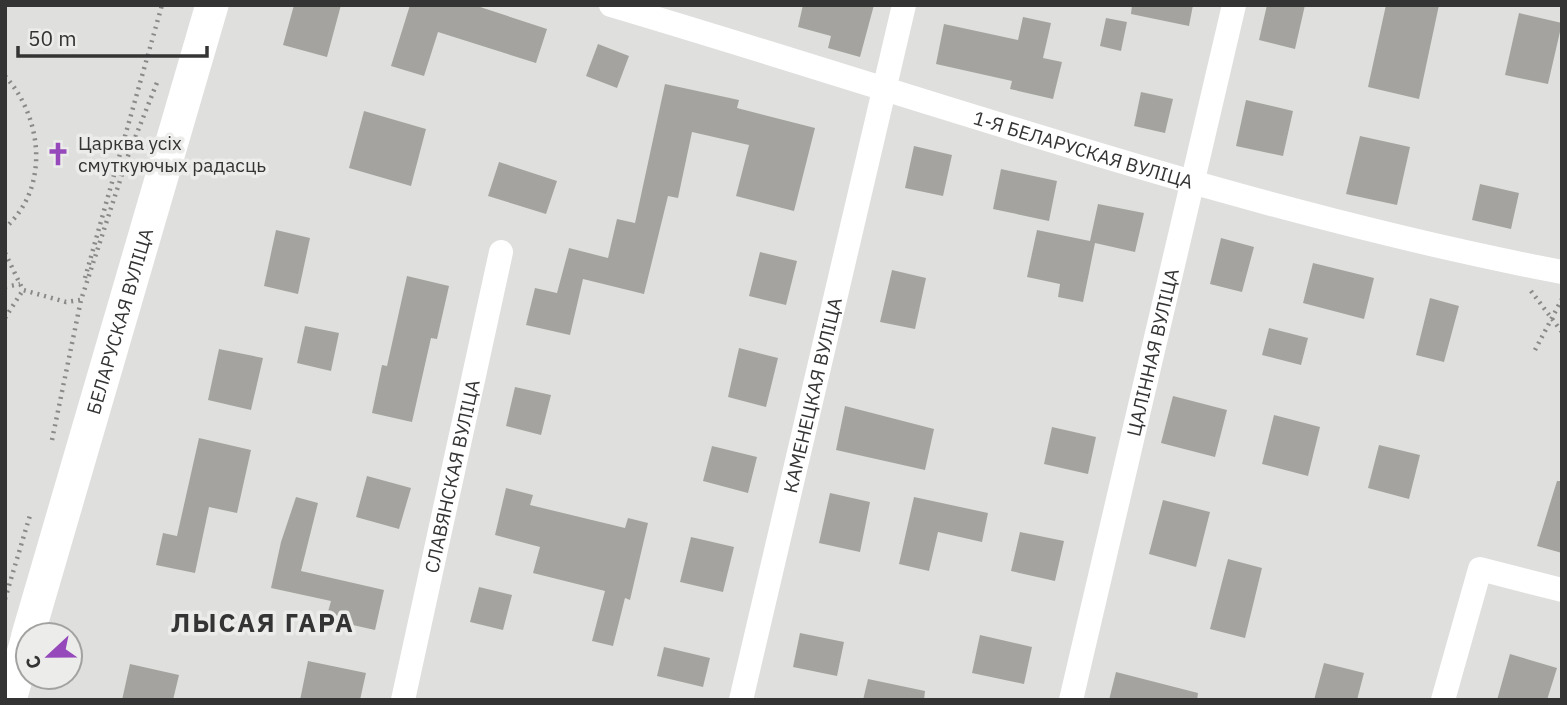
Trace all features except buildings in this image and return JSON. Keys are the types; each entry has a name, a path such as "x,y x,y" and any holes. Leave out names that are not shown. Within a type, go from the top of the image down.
{"main road":[{"name":"БЕЛАРУСКАЯ ВУЛІЦА","path":"32,621 212,5"}],"street":[{"name":"1-Я БЕЛАРУСКАЯ ВУЛІЦА","path":"611,5 665,13 883,90 1191,183 1510,262 1562,272"},
{"name":"КАМЕНЕЦКАЯ ВУЛІЦА","path":"741,700 904,5"},
{"name":"ЦАЛІННАЯ ВУЛІЦА","path":"1071,700 1234,5"},
{"name":"СЛАВЯНСКАЯ ВУЛІЦА","path":"403,700 501,252"},
{"path":"1443,700 1479,569 1562,590"}],"path":[{"path":"52,442 91,252 162,5"},
{"path":"81,300 129,153 161,71"},
{"path":"5,76 19,91 37,136 34,179 20,215 5,228"},
{"path":"5,253 23,290 66,302 81,300"},
{"path":"1510,262 1562,332"},
{"path":"5,287 20,284"},
{"path":"5,317 23,290"},
{"path":"1535,350 1562,299"},
{"path":"5,599 33,504"}],"place":[{"name":"Царква усіх смуткуючых радасць","path":"58,154"}],"district":[{"name":"ЛЫСАЯ ГАРА","path":"263,622"}]}
